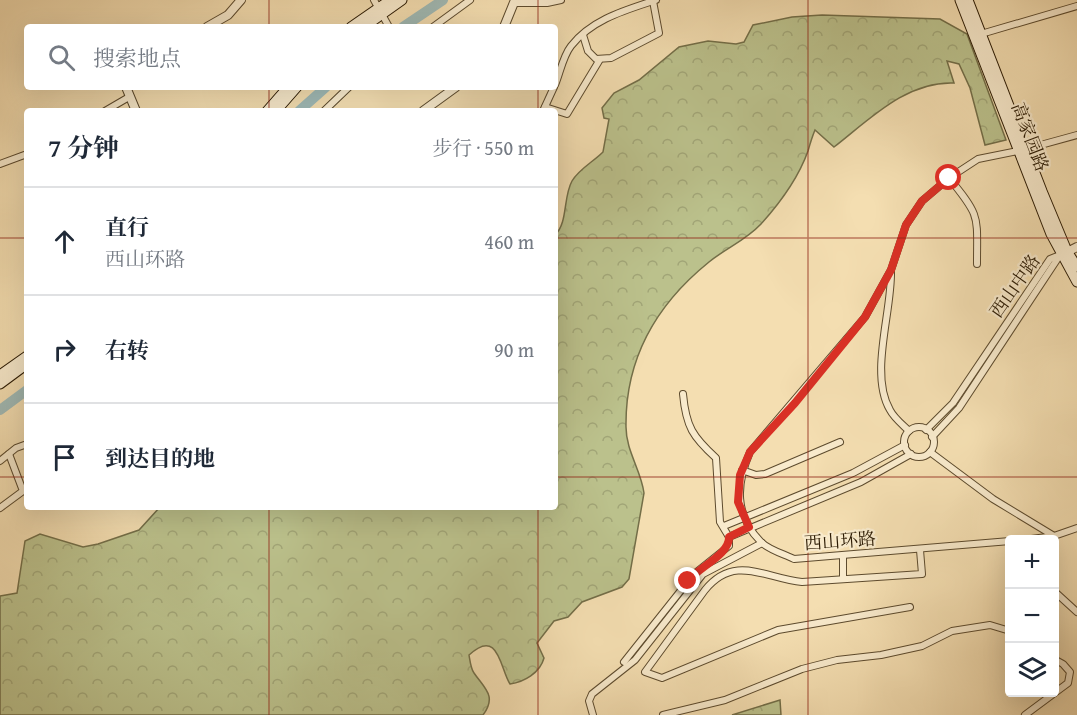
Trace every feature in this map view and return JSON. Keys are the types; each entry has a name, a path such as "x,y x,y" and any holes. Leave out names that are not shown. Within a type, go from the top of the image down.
{"main road":[{"path":"355,24 390,0"},
{"path":"366,24 378,8 402,0"},
{"name":"高家园路","path":"960,0 1077,282"},
{"name":"高家园路","path":"968,0 1022,150"},
{"path":"270,108 285,90"},
{"path":"279,108 294,90"},
{"name":"高家园路","path":"1064,253 1077,267"},
{"path":"0,375 24,358"},
{"path":"0,384 24,366"}],"street":[{"path":"212,24 228,15 241,0"},
{"path":"437,24 470,0"},
{"path":"505,24 515,2 547,3 561,0"},
{"path":"558,78 570,47 583,35 614,15 655,1 659,33 610,58 599,61 567,114 558,112"},
{"path":"981,34 1077,6"},
{"path":"378,8 388,24"},
{"path":"583,35 588,51 599,61"},
{"path":"127,90 134,108"},
{"path":"327,108 346,90"},
{"path":"427,108 452,90"},
{"path":"544,108 553,90"},
{"path":"110,108 129,97"},
{"name":"西山环路","path":"1005,542 843,557 794,559 762,543 749,527 738,502 742,470 750,452 770,427 795,403 865,317 891,270 906,225 922,201 949,178 978,159 1077,135"},
{"path":"0,164 24,155"},
{"path":"949,178 972,205 976,214 977,264"},
{"path":"1064,253 1077,247"},
{"name":"西山中路","path":"926,430 953,403 1050,259 1064,253"},
{"name":"西山中路","path":"932,437 959,408 1064,253"},
{"path":"891,270 890,311 880,372 882,392 890,411 909,431"},
{"path":"624,662 694,574 729,546 729,537 720,522 716,458 700,444 688,426 684,394"},
{"path":"916,428 926,430 932,437 930,452 919,457 910,454 905,445 909,431 916,428"},
{"path":"742,470 765,474 840,442"},
{"path":"724,526 853,472 905,445"},
{"path":"0,460 24,446"},
{"path":"930,452 993,499 1052,535"},
{"path":"9,454 24,488"},
{"path":"729,537 861,482 910,454"},
{"path":"0,508 24,491"},
{"path":"1057,535 1077,528"},
{"path":"593,715 589,701 592,694 635,660 695,582 720,564 762,543"},
{"path":"910,607 778,630 662,678 645,672 713,580 741,570 753,570 785,581 922,574 920,550"},
{"path":"843,557 843,579"},
{"path":"1059,596 1077,612"},
{"path":"663,715 725,699 802,669 837,660 881,655 922,646 952,631 990,625 1005,630"},
{"path":"1059,662 1070,672 1068,683 1059,690"},
{"path":"1025,715 1049,697"}],"green space":[{"path":"822,15 940,19 967,34 1006,140 985,145 970,88 959,64 947,61 954,83 936,84 904,95 875,114 834,147 815,130 799,171 775,208 755,230 715,257 690,278 660,315 648,335 631,378 627,402 627,436 644,493 629,579 622,587 582,602 568,617 554,621 537,643 544,658 535,672 526,679 510,684 493,648 487,646 479,648 469,655 473,671 488,693 489,703 483,715 0,715 0,596 17,593 25,541 40,534 83,547 98,544 139,530 157,510 558,510 558,231 564,217 567,195 572,181 582,169 603,152 609,119 604,118 602,108 614,93 639,80 679,47 708,41 736,44 744,42 753,25 792,17"},
{"path":"780,700 781,715 732,715"}],"waterway":[{"path":"407,24 443,0"},
{"path":"302,108 323,90"},
{"path":"0,410 24,392"}],"route":[{"path":"688,581 707,563 726,550 729,546 729,537 749,527 738,502 740,475 750,452 770,427 795,403 865,317 891,270 906,225 922,201 949,178"}]}
